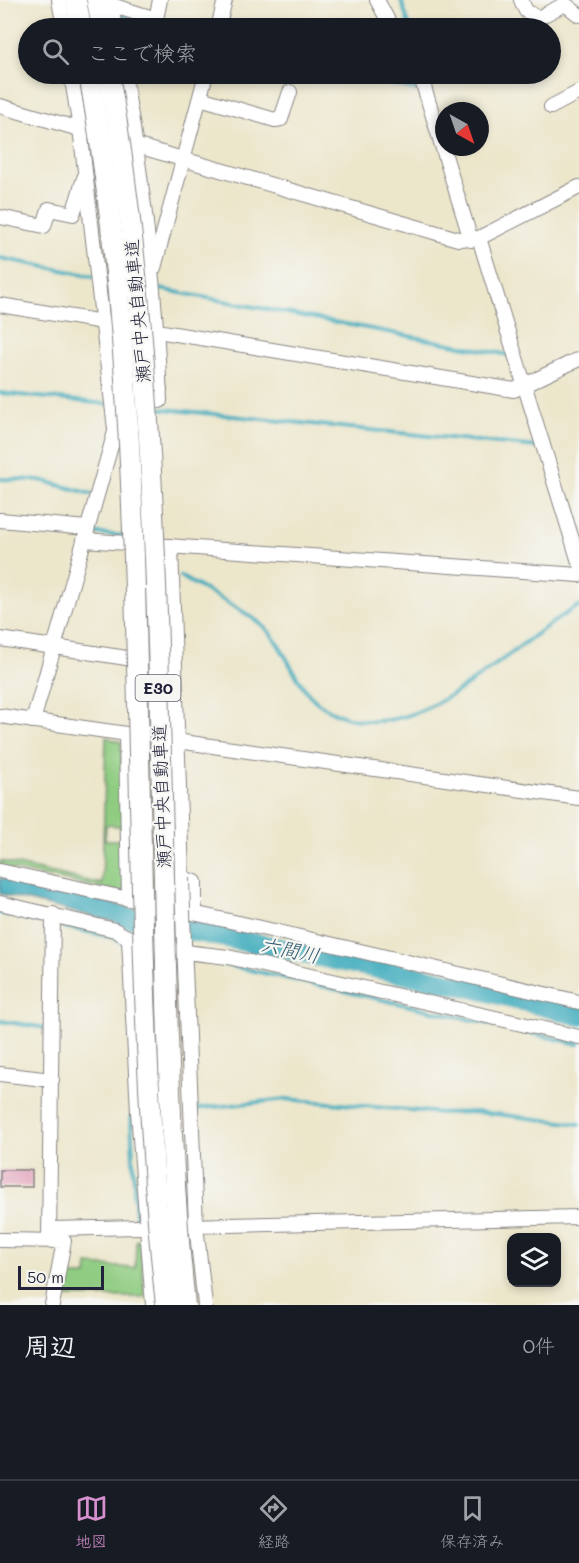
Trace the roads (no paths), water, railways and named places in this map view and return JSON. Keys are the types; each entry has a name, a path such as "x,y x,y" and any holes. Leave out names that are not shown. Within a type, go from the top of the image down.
{"highway":[{"path":"65,1 75,18"},
{"path":"104,18 106,2"},
{"name":"瀬戸中央自動車道","path":"91,84 110,213 130,491 141,749 150,1108 165,1305"},
{"name":"瀬戸中央自動車道","path":"110,84 129,212 139,306 151,476 171,1107 186,1305"}],"street":[{"path":"156,18 160,0"},
{"path":"220,18 225,0"},
{"path":"377,0 387,18"},
{"path":"521,0 526,11 538,18 565,4 579,15"},
{"path":"64,18 65,1"},
{"path":"106,2 153,18"},
{"path":"106,2 112,18"},
{"path":"73,84 86,174 115,429"},
{"path":"33,721 115,429 120,417 136,401 160,395 152,276 136,150 125,84"},
{"path":"152,276 204,84"},
{"path":"423,84 478,241 521,388 579,562"},
{"path":"200,98 275,120 281,119 290,92"},
{"path":"551,107 579,92"},
{"path":"0,106 136,150 458,239 478,241 579,187"},
{"path":"0,217 44,226 49,209 73,214 86,174"},
{"path":"0,305 521,388 579,359"},
{"path":"0,520 171,546 577,576"},
{"path":"171,546 196,1225 205,1305"},
{"path":"0,639 175,666"},
{"path":"0,716 579,798"},
{"path":"126,735 129,899"},
{"path":"0,871 195,913 579,1002"},
{"path":"182,878 195,882 195,913"},
{"path":"0,903 53,921 115,930 129,940 184,947 579,1037"},
{"path":"50,1234 48,1081 53,921"},
{"path":"129,940 145,1226 153,1305"},
{"path":"0,1074 48,1081"},
{"path":"0,1240 145,1226 579,1217"},
{"path":"50,1234 64,1241 52,1305"}],"water":[{"path":"0,878 132,908 132,926 0,894"}],"waterway":[{"path":"401,0 407,18"},
{"path":"118,15 130,18"},
{"path":"393,84 417,90"},
{"path":"0,258 93,276"},
{"path":"160,289 509,355"},
{"path":"0,393 107,404"},
{"path":"154,408 538,447"},
{"path":"0,479 40,480 92,494"},
{"path":"89,533 126,536"},
{"path":"180,576 233,605 262,625 270,633 309,695 317,702 351,719 385,721 420,711 454,693 579,606"},
{"path":"0,913 115,938 125,944"},
{"name":"六間川","path":"125,917 479,989 579,1015"},
{"path":"214,962 579,1044"},
{"path":"0,1021 47,1028"},
{"path":"195,1109 286,1099 442,1113 478,1112 579,1124"},
{"path":"133,1117 131,1117 136,1223"}]}
